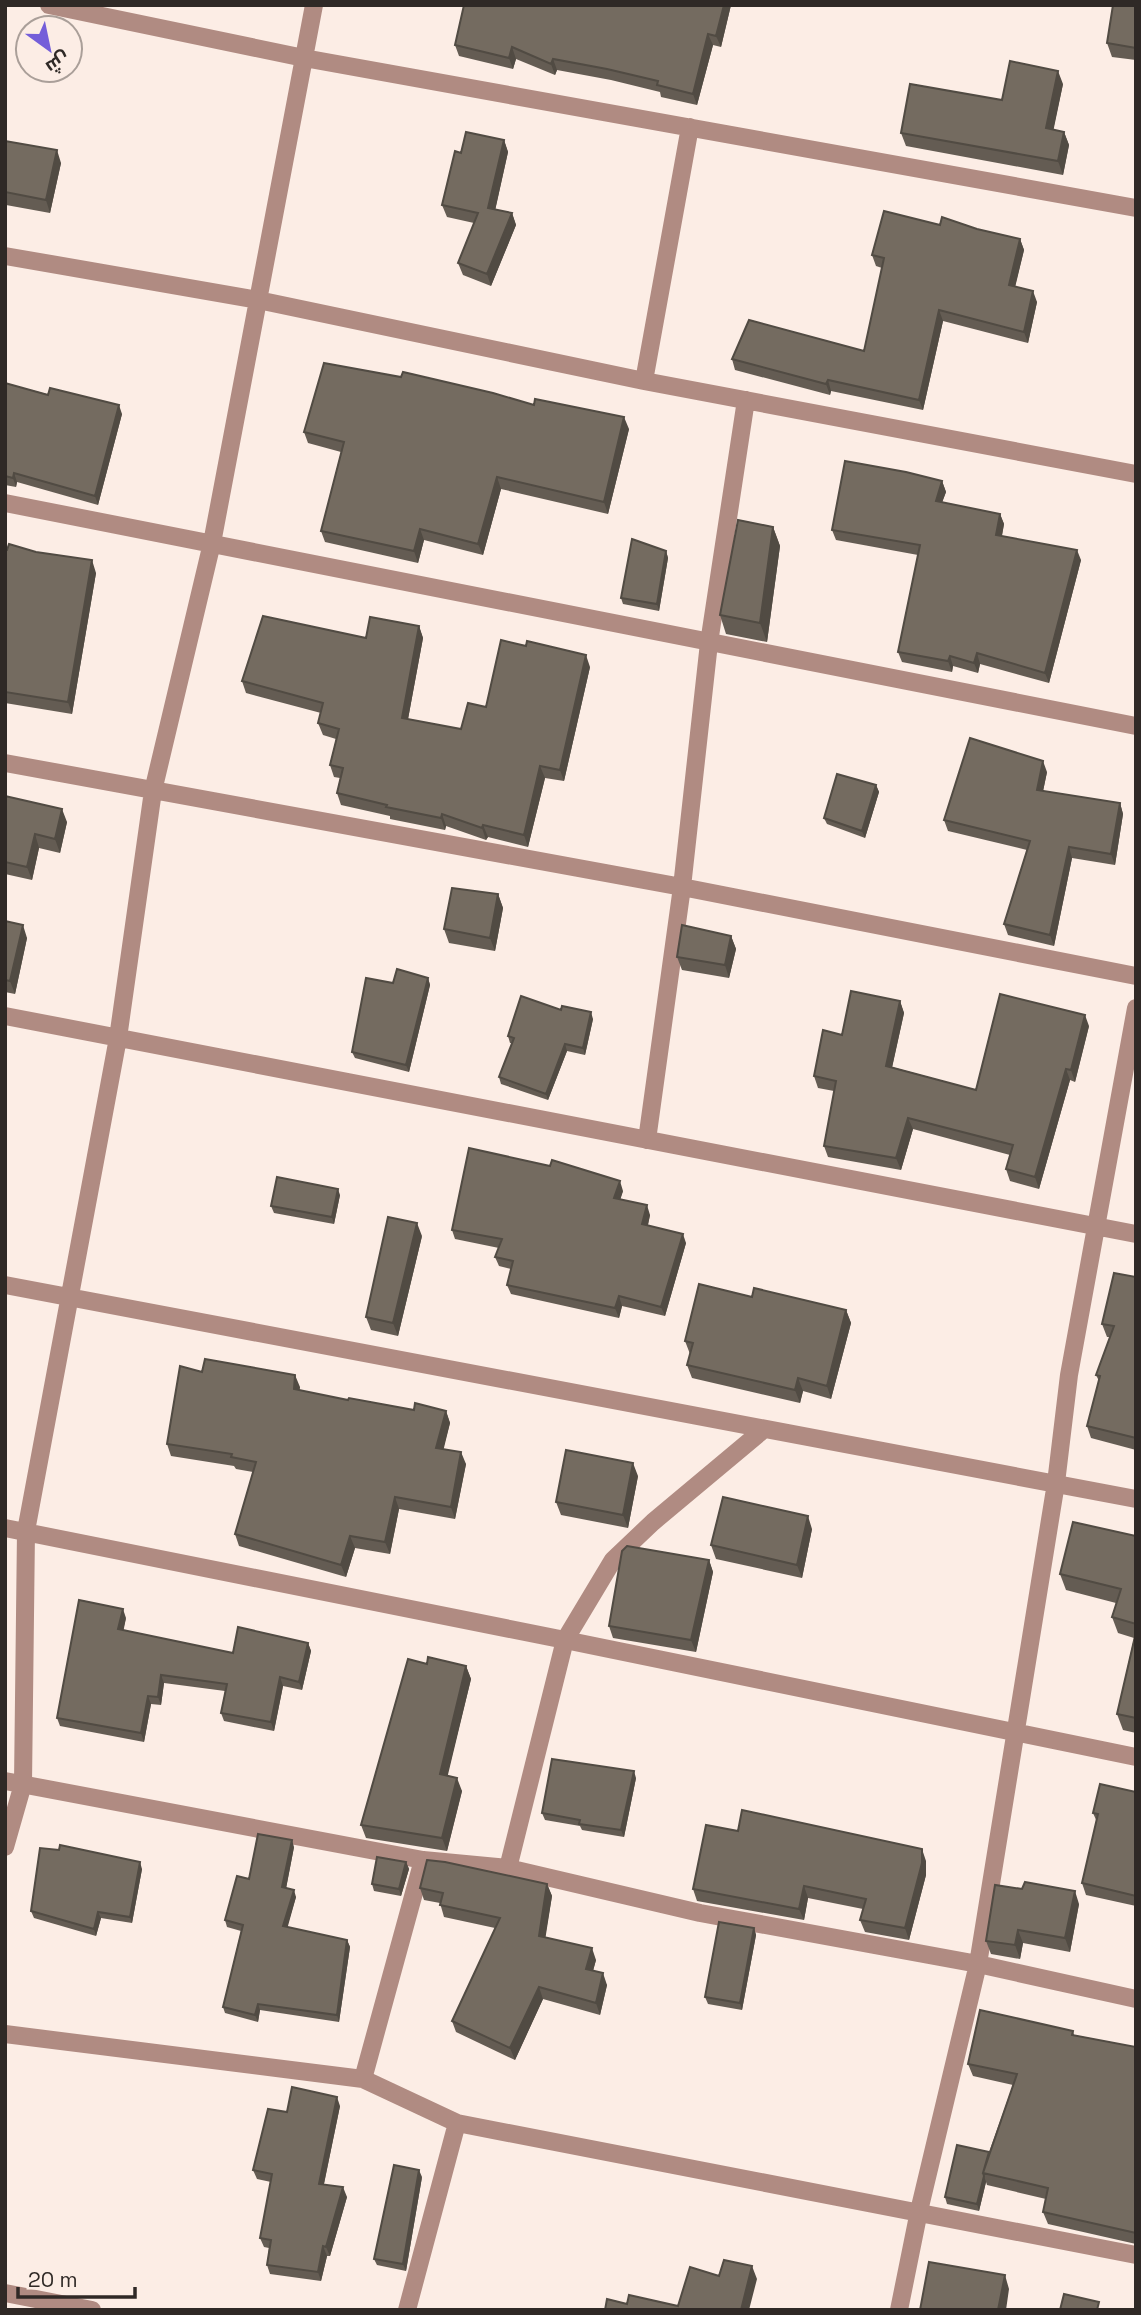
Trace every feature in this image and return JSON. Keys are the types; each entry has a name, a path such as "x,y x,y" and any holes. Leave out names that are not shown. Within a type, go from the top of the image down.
{"street":[{"path":"49,5 304,58 1136,208"},
{"path":"5,1847 14,1783 26,1531 117,1038 153,791 212,543 314,5"},
{"path":"644,381 690,127"},
{"path":"5,256 258,300 644,381 1136,474"},
{"path":"648,1140 682,887 709,643 746,400"},
{"path":"5,503 1136,726"},
{"path":"5,763 682,887 1136,976"},
{"path":"899,2310 919,2211 978,1964 1056,1483 1069,1375 1136,1008"},
{"path":"5,1016 1136,1234"},
{"path":"5,1285 1136,1499"},
{"path":"508,1868 565,1640 613,1560 653,1522 763,1430"},
{"path":"5,1528 1136,1757"},
{"path":"14,1783 423,1860 508,1868 700,1913 978,1964 1136,1999"},
{"path":"363,2079 423,1860"},
{"path":"5,2035 363,2079 457,2123 1136,2255"},
{"path":"407,2310 457,2123"},
{"path":"5,2293 92,2310"}],"building":[{"path":"464,5 724,5 716,36 708,34 693,94 657,85 658,81 607,69 553,59 551,64 512,47 509,58 455,45"},
{"path":"1113,5 1136,5 1136,48 1107,43"},
{"path":"1010,61 1058,71 1046,128 1064,132 1058,161 901,133 910,84 1002,100"},
{"path":"466,132 504,140 488,208 512,213 487,274 458,263 478,213 442,205 455,151 461,153"},
{"path":"5,141 57,150 46,200 5,192"},
{"path":"884,211 940,225 942,217 1020,239 1009,285 1033,291 1024,332 939,310 919,400 828,380 826,384 732,359 749,320 864,351 884,258 872,255"},
{"path":"324,363 401,377 403,372 534,405 535,399 624,417 604,502 497,477 478,544 420,529 414,551 321,531 344,442 304,432"},
{"path":"5,383 48,395 50,388 119,405 95,496 14,473 13,478 5,476"},
{"path":"845,461 942,481 936,501 1000,514 996,535 1077,550 1045,673 977,653 974,663 950,656 948,661 898,652 920,545 832,530"},
{"path":"738,520 773,527 760,623 720,615"},
{"path":"632,539 666,551 657,604 621,598"},
{"path":"9,544 36,552 92,560 68,702 5,692 5,550"},
{"path":"263,616 366,638 370,617 419,626 402,718 461,729 468,703 486,707 501,640 526,646 527,641 586,655 560,770 540,766 524,835 483,825 482,828 442,814 441,818 386,807 387,805 337,793 343,768 330,765 339,729 318,723 323,703 242,681"},
{"path":"970,738 1043,761 1037,790 1120,803 1111,854 1069,847 1050,935 1004,924 1030,841 944,820"},
{"path":"837,774 876,785 862,831 824,818"},
{"path":"5,796 62,809 55,839 35,834 27,867 5,862"},
{"path":"452,888 498,894 490,938 444,929"},
{"path":"5,921 23,925 10,981 5,980"},
{"path":"682,925 731,936 725,965 677,957"},
{"path":"397,969 428,978 406,1065 352,1052 366,978 393,983"},
{"path":"851,991 900,1001 886,1066 976,1090 1000,994 1085,1015 1071,1070 1066,1069 1035,1177 1006,1169 1013,1145 908,1118 896,1158 824,1146 836,1081 814,1076 823,1030 842,1035"},
{"path":"521,996 561,1010 562,1006 591,1012 583,1048 565,1044 546,1094 499,1077 514,1038 508,1036"},
{"path":"469,1148 550,1166 552,1160 620,1181 614,1198 647,1205 642,1224 683,1234 661,1307 619,1296 615,1308 507,1285 513,1261 495,1257 502,1239 452,1230"},
{"path":"277,1177 338,1189 332,1217 271,1206"},
{"path":"388,1217 417,1223 393,1323 366,1317"},
{"path":"1114,1273 1136,1277 1136,1438 1087,1426 1100,1376 1096,1375 1114,1326 1102,1324"},
{"path":"699,1284 752,1297 754,1288 846,1310 827,1386 798,1378 795,1390 687,1365 693,1343 685,1341"},
{"path":"205,1359 295,1375 294,1389 414,1410 415,1403 446,1411 436,1448 461,1452 451,1507 395,1497 385,1542 350,1536 341,1565 235,1534 256,1462 231,1457 232,1454 167,1444 180,1366 202,1372"},
{"path":"566,1450 633,1463 623,1515 556,1502"},
{"path":"723,1497 808,1516 797,1565 711,1545"},
{"path":"1073,1522 1136,1536 1136,1624 1112,1617 1121,1589 1060,1574"},
{"path":"627,1546 709,1560 691,1640 609,1626 622,1551"},
{"path":"79,1600 123,1609 118,1629 233,1653 238,1627 308,1643 299,1682 280,1677 271,1722 221,1713 227,1684 161,1675 158,1697 148,1696 141,1733 57,1718"},
{"path":"1136,1632 1136,1718 1117,1714"},
{"path":"428,1657 466,1666 440,1774 457,1778 442,1838 361,1825 408,1659 427,1664"},
{"path":"552,1759 634,1771 621,1830 579,1824 580,1820 542,1813"},
{"path":"1100,1784 1136,1792 1136,1896 1082,1883 1098,1814 1093,1813"},
{"path":"742,1810 922,1849 922,1863 905,1928 860,1920 866,1899 804,1886 799,1909 693,1889 706,1825 738,1831"},
{"path":"258,1834 292,1840 282,1887 294,1890 283,1926 347,1940 337,2015 258,2004 255,2015 223,2007 243,1925 225,1920 237,1876 249,1879"},
{"path":"60,1845 140,1862 130,1917 98,1912 94,1929 31,1911 40,1848 59,1850"},
{"path":"377,1857 406,1862 399,1889 372,1884"},
{"path":"427,1860 547,1884 539,1936 592,1948 586,1969 603,1973 596,2003 539,1987 510,2048 452,2021 500,1918 440,1905 443,1893 420,1888"},
{"path":"1025,1882 1075,1891 1065,1938 1018,1930 1015,1945 986,1941 995,1885 1022,1889"},
{"path":"719,1922 754,1928 740,2003 705,1997"},
{"path":"980,2010 1073,2031 1072,2035 1136,2047 1136,2233 1043,2212 1048,2188 983,2173 1017,2074 968,2064"},
{"path":"292,2087 337,2097 319,2184 343,2187 326,2247 323,2246 318,2272 267,2265 271,2240 260,2238 272,2174 253,2170 268,2109 287,2112"},
{"path":"957,2145 989,2152 977,2204 945,2197"},
{"path":"394,2165 419,2170 403,2264 374,2259"},
{"path":"724,2260 752,2266 741,2310 605,2310 607,2299 627,2304 629,2295 678,2306 690,2267 719,2276"},
{"path":"929,2262 1005,2275 998,2310 920,2310"},
{"path":"1064,2294 1099,2302 1097,2310 1060,2310"}]}
